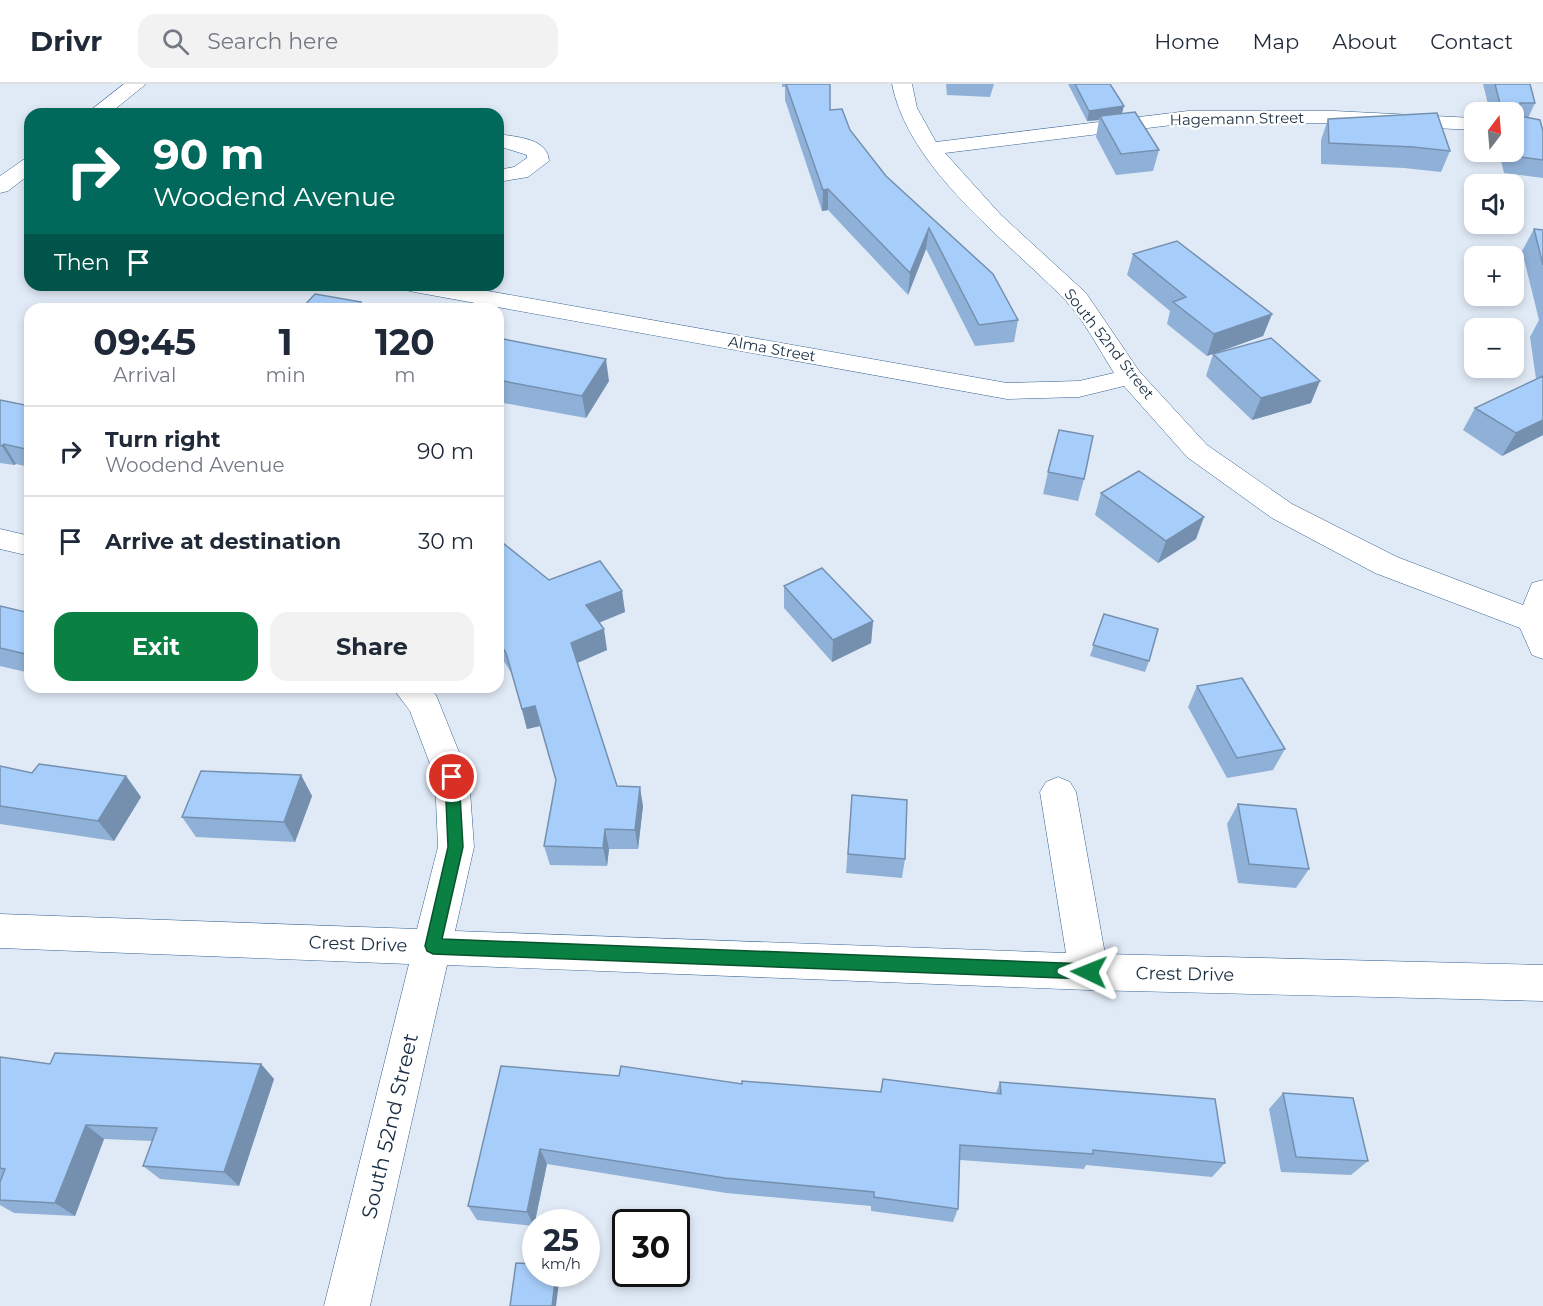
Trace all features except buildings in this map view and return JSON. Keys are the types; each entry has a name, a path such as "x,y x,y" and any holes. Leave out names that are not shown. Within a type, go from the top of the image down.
{"street":[{"path":"104,108 136,84"},
{"name":"South 52nd Street","path":"902,84 907,108 930,149 993,219 1077,298 1130,377 1197,451 1282,511 1386,565 1538,634"},
{"name":"Hagemann Street","path":"930,149 1188,117 1334,117 1464,124"},
{"path":"504,141 523,145 538,152 538,161 520,172 504,175"},
{"path":"0,186 24,170"},
{"name":"Alma Street","path":"448,291 1007,391 1079,389 1130,377"},
{"path":"0,539 24,545"},
{"path":"1538,634 1543,591"},
{"name":"South 52nd Street","path":"347,1306 456,847 452,777 424,704 414,693"},
{"path":"1058,792 1089,972"},
{"name":"Crest Drive","path":"0,931 1089,972 1543,983"}],"route":[{"path":"452,777 456,847 433,946 1089,972"}]}
